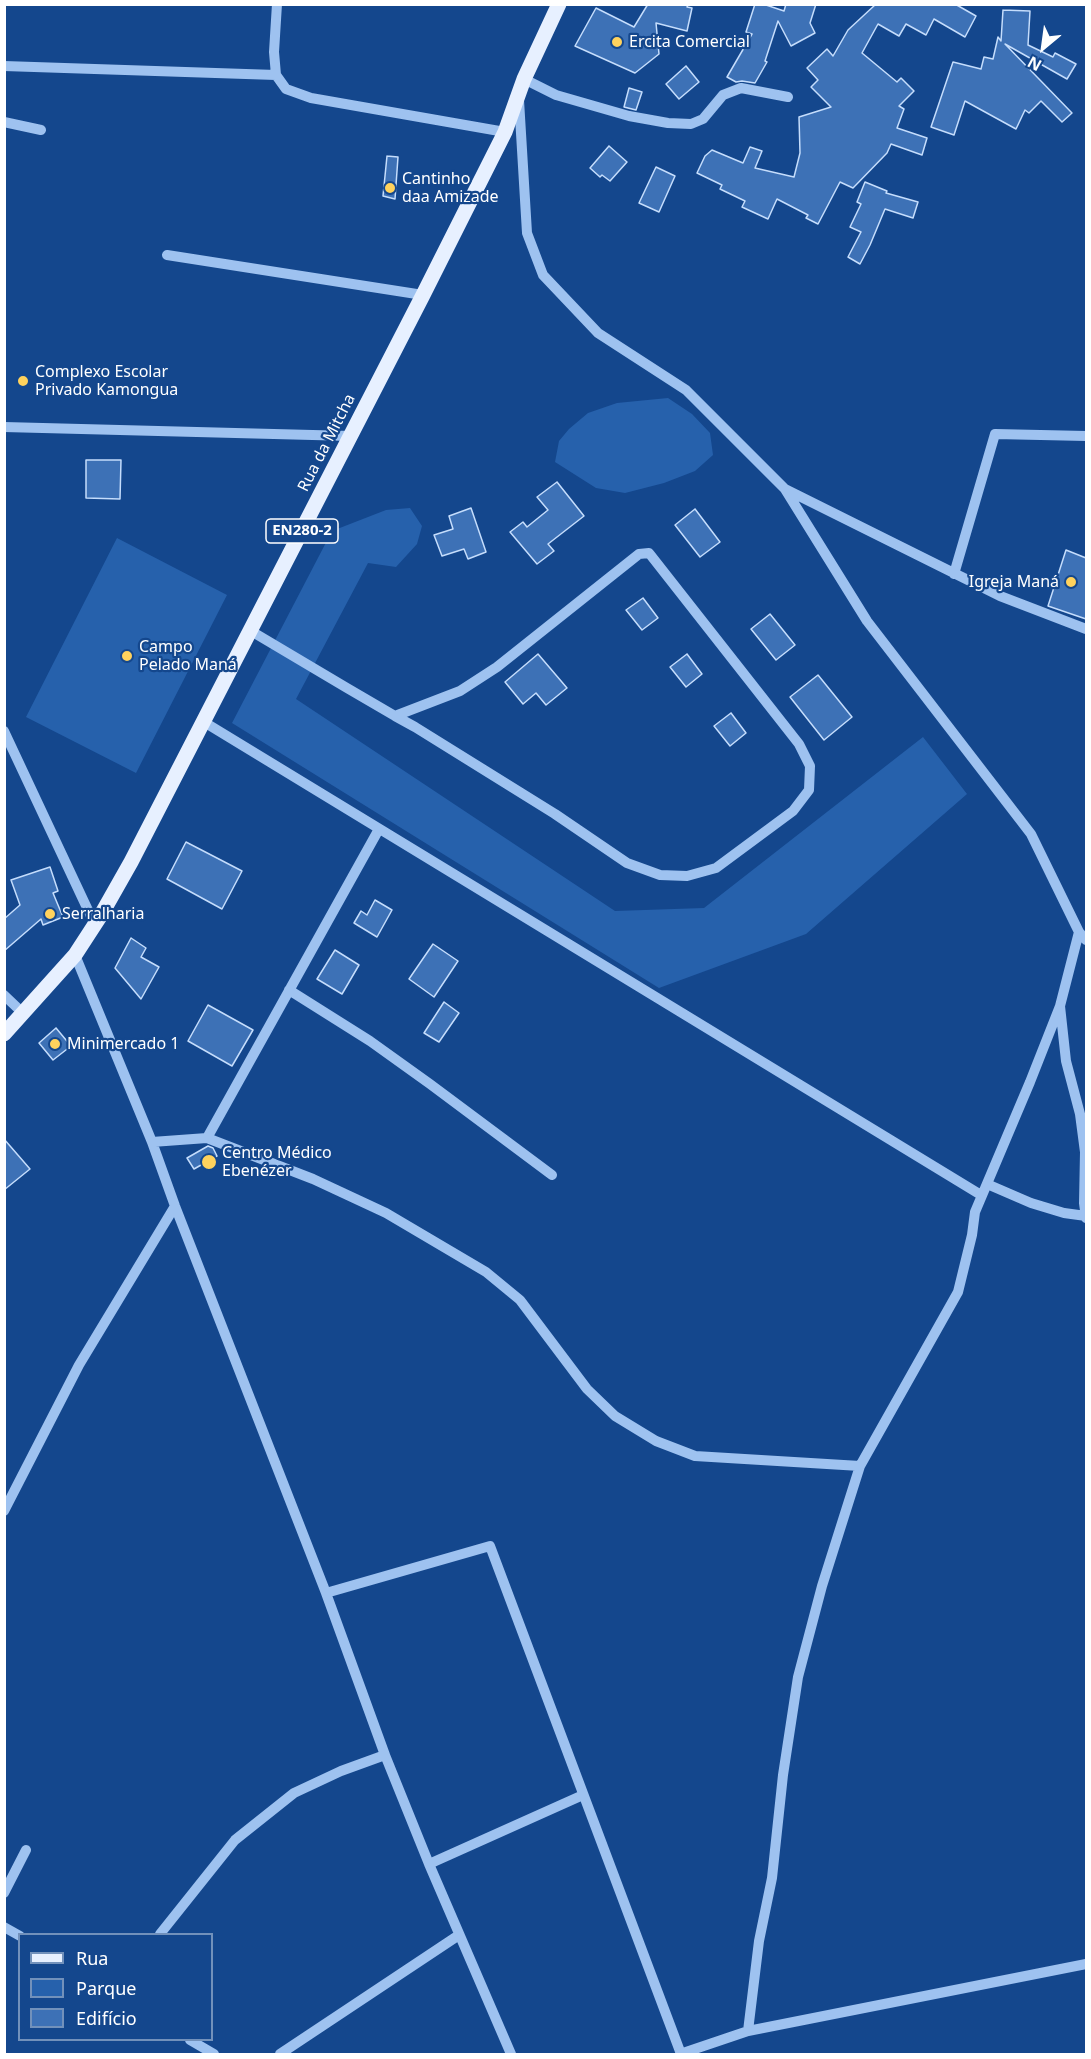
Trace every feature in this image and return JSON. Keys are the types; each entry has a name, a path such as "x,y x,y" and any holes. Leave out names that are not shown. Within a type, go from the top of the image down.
{"main road":[{"name":"Rua da Mitcha","path":"4,1034 75,956 131,862 505,132 524,80 559,4"}],"street":[{"path":"277,4 274,52 276,75 286,89 311,98 505,132"},
{"path":"4,66 276,75"},
{"path":"524,80 556,94 629,116 668,123 691,124 703,119 723,95 741,88 788,97"},
{"path":"519,95 527,232 543,275 598,333 686,390 785,489 867,621 1031,834 1083,936 1060,1006 975,1212 958,1292 860,1466 822,1586 798,1677 783,1775 772,1878 759,1941 748,2031"},
{"path":"4,122 41,130"},
{"path":"167,255 423,295"},
{"path":"4,428 351,436"},
{"path":"954,574 995,434 1086,436"},
{"path":"785,489 1000,596 1086,629"},
{"path":"251,631 555,814 627,863 660,875 687,876 716,868 793,811 809,790 810,766 799,744 649,553 639,554 497,666 460,691 395,716"},
{"path":"204,722 981,1195"},
{"path":"4,731 95,925"},
{"path":"207,1138 379,829"},
{"path":"75,956 152,1142 326,1593 385,1755 511,2055"},
{"path":"289,990 379,1047 552,1174"},
{"path":"4,995 24,1014"},
{"path":"987,1184 1031,1203 1086,1217 1085,1152 1080,1114 1066,1061 1060,1006"},
{"path":"152,1142 207,1138 313,1179 386,1213 486,1272 520,1300 587,1389 615,1416 656,1441 695,1456 860,1466"},
{"path":"4,1511 79,1365 175,1206"},
{"path":"326,1593 490,1546 680,2054 748,2031 1086,1964"},
{"path":"162,1933 235,1840 294,1793 341,1771 385,1755"},
{"path":"429,1864 583,1795"},
{"path":"4,1893 27,1850"},
{"path":"4,1927 18,1935"},
{"path":"282,2054 459,1935"},
{"path":"192,2041 214,2055"}],"green space":[{"path":"668,398 692,414 710,433 713,455 695,471 664,483 625,493 596,488 555,462 559,441 588,413 617,403"},
{"path":"410,508 422,526 417,544 396,567 368,563 296,699 615,911 704,908 923,737 967,794 806,934 659,988 232,723 332,531 386,510"},
{"name":"Campo Pelado Maná","path":"117,538 227,595 136,773 26,717"}],"building":[{"name":"Ercita Comercial","path":"648,4 688,4 687,7 692,8 687,31 656,23 659,54 635,73 575,46 596,8 634,27"},
{"path":"755,4 763,4 784,11 786,4 816,4 810,23 815,33 791,46 778,21 765,61 767,62 755,83 736,82 727,77 752,34 746,32"},
{"path":"876,4 955,4 976,16 965,37 934,19 926,35 906,24 899,36 878,24 862,53 897,82 901,78 914,91 899,106 904,109 897,128 927,138 922,155 891,144 887,153 853,188 840,182 818,224 806,218 808,215 777,199 768,219 742,207 745,201 720,189 722,185 697,173 705,156 712,150 743,163 750,147 762,151 755,168 794,177 800,153 799,117 831,107 811,87 818,80 807,68 827,49 833,56 848,30"},
{"path":"1003,10 1030,11 1028,45 1053,57 1055,53 1076,64 1067,79 1005,44 1072,113 1062,122 1041,101 1029,113 1025,110 1016,129 965,101 954,135 931,127 953,62 981,69 984,57 993,59 998,37 1001,41"},
{"path":"686,66 699,82 679,99 666,84"},
{"path":"629,88 642,92 636,110 624,107"},
{"path":"609,146 627,162 610,181 602,175 600,177 590,168"},
{"path":"387,156 398,157 395,199 383,196"},
{"path":"656,167 675,176 659,212 639,203"},
{"path":"865,182 887,191 886,193 918,202 913,218 885,209 860,264 848,257 861,232 850,227 861,204 857,202"},
{"path":"86,460 121,460 120,499 86,498"},
{"path":"557,482 584,516 548,544 554,551 537,564 510,532 523,522 527,527 548,510 537,497"},
{"path":"471,508 486,552 468,559 464,549 442,556 434,535 453,529 449,516"},
{"path":"695,509 720,542 700,557 675,525"},
{"name":"Igreja Maná","path":"1066,550 1086,558 1086,619 1048,606"},
{"path":"643,598 658,618 642,630 626,610"},
{"path":"770,614 795,645 776,660 751,629"},
{"path":"538,654 567,688 546,705 536,693 523,704 505,682"},
{"path":"687,654 702,674 686,687 670,667"},
{"path":"818,675 852,717 824,740 790,697"},
{"path":"731,713 746,733 730,746 714,726"},
{"path":"186,842 242,871 222,909 167,879"},
{"path":"50,867 58,891 53,893 63,917 43,925 41,919 4,951 4,919 20,905 11,880"},
{"path":"375,900 392,910 377,937 354,923 361,911 367,915"},
{"path":"131,938 146,948 141,957 159,967 141,999 115,968"},
{"path":"433,944 458,961 434,997 409,979"},
{"path":"335,950 359,965 342,994 317,979"},
{"path":"444,1002 459,1013 439,1042 424,1033"},
{"path":"208,1005 253,1030 232,1066 188,1041"},
{"name":"Minimercado 1","path":"56,1028 71,1046 53,1060 39,1043"},
{"path":"4,1139 30,1169 4,1190"},
{"path":"208,1146 213,1148 217,1156 194,1169 187,1158"}],"place":[{"name":"Ercita Comercial","path":"617,42"},
{"name":"Cantinho daa Amizade","path":"390,188"},
{"name":"Complexo Escolar Privado Kamongua","path":"23,381"},
{"name":"Igreja Maná","path":"1071,582"},
{"name":"Campo Pelado Maná","path":"127,656"},
{"name":"Serralharia","path":"50,914"},
{"name":"Minimercado 1","path":"55,1044"},
{"name":"Centro Médico Ebenézer","path":"209,1162"}]}
